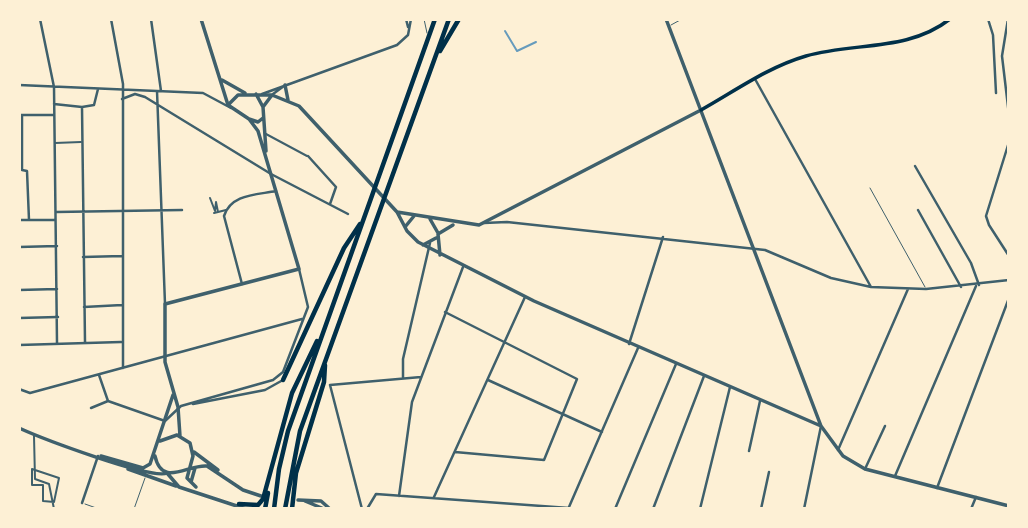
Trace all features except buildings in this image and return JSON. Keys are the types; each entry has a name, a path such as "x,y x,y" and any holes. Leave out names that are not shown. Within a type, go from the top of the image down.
{"highway":[{"path":"274,509 288,431 435,19"},
{"path":"285,509 294,453 449,19"},
{"path":"437,56 450,39 459,19"},
{"path":"283,380 344,248 365,217"},
{"path":"239,505 253,507 261,503 292,393 327,321"},
{"path":"292,509 296,472 324,382 326,358"},
{"path":"265,509 268,482"}],"main road":[{"path":"701,110 755,79 809,55 916,38 950,19"}],"street":[{"path":"40,19 54,87 57,342"},
{"path":"111,19 122,90 123,368"},
{"path":"151,19 159,91 164,358 178,408 180,436"},
{"path":"201,19 230,107"},
{"path":"259,94 397,45 405,39 409,19"},
{"path":"666,19 821,426 851,463 865,469 1009,506"},
{"path":"988,19 993,35 996,93"},
{"path":"1008,19 1002,56 1009,115"},
{"path":"755,79 871,287"},
{"path":"222,80 227,86 247,94"},
{"path":"263,107 272,95 286,84"},
{"path":"286,84 288,100"},
{"path":"19,85 203,93 249,119 258,122 263,117"},
{"path":"54,104 82,107 94,105 99,89"},
{"path":"121,99 139,94 271,174 348,214"},
{"path":"230,107 234,97 247,94 272,95 288,100 299,106 319,125 397,212 412,238 429,249 525,297 629,344 821,426"},
{"path":"259,94 263,107 267,160"},
{"path":"82,107 85,342"},
{"path":"485,223 701,110"},
{"path":"29,220 27,172 21,170 20,115 54,115"},
{"path":"166,421 178,408 261,384 283,372 307,307 299,269 267,160 258,131 249,119"},
{"path":"265,133 308,156 336,187 330,204"},
{"path":"54,143 82,142"},
{"path":"1009,142 986,216 1009,256"},
{"path":"895,477 977,286 971,263 915,166"},
{"path":"242,284 225,216 226,210 233,201 276,191"},
{"path":"210,198 215,211 216,202 218,212"},
{"path":"56,212 182,210"},
{"path":"214,213 226,210"},
{"path":"918,210 961,287"},
{"path":"506,211 507,222"},
{"path":"397,212 459,224"},
{"path":"405,227 414,216"},
{"path":"428,218 435,224 440,255"},
{"path":"19,220 56,220"},
{"path":"424,245 430,243 446,227 507,222 765,250 822,274 871,287 926,289 977,286 1009,280"},
{"path":"629,344 663,237"},
{"path":"403,378 403,359 430,243"},
{"path":"19,247 57,246"},
{"path":"83,257 122,256"},
{"path":"399,496 410,408 463,267"},
{"path":"165,304 299,269"},
{"path":"19,290 57,289"},
{"path":"838,450 908,289"},
{"path":"434,497 525,297"},
{"path":"937,488 1009,298"},
{"path":"84,307 122,305"},
{"path":"445,312 577,379 544,460 456,452"},
{"path":"19,318 58,317"},
{"path":"19,389 30,393 302,319"},
{"path":"19,345 122,342"},
{"path":"567,508 638,348"},
{"path":"615,509 676,364"},
{"path":"99,375 108,401"},
{"path":"653,509 704,376"},
{"path":"367,508 330,384 421,377"},
{"path":"189,404 265,390 283,380"},
{"path":"488,380 601,432"},
{"path":"700,509 730,387"},
{"path":"19,428 98,456 143,468 150,464 174,393"},
{"path":"91,408 108,401 166,421"},
{"path":"749,451 760,401"},
{"path":"804,509 821,426"},
{"path":"865,469 885,426"},
{"path":"34,434 35,479 49,484 54,502"},
{"path":"159,442 167,436 180,436 190,443 193,452 190,480 203,493"},
{"path":"193,452 214,464 220,472"},
{"path":"154,454 159,467 179,487"},
{"path":"98,456 246,509"},
{"path":"82,503 98,456"},
{"path":"146,475 177,474 207,466 220,472 243,490 261,496"},
{"path":"54,502 43,501 43,485 32,485 32,468 59,478 54,509"},
{"path":"761,509 769,472"},
{"path":"367,508 376,494 583,509"},
{"path":"971,509 976,497"},
{"path":"324,509 301,500 316,500 330,509"},
{"path":"987,500 989,506"}],"lane":[{"path":"424,19 423,27 429,38"},
{"path":"669,26 682,19"},
{"path":"870,188 926,289"},
{"path":"134,509 146,475"},
{"path":"82,503 99,509"}],"waterway":[{"path":"505,31 517,51 536,42"}]}
